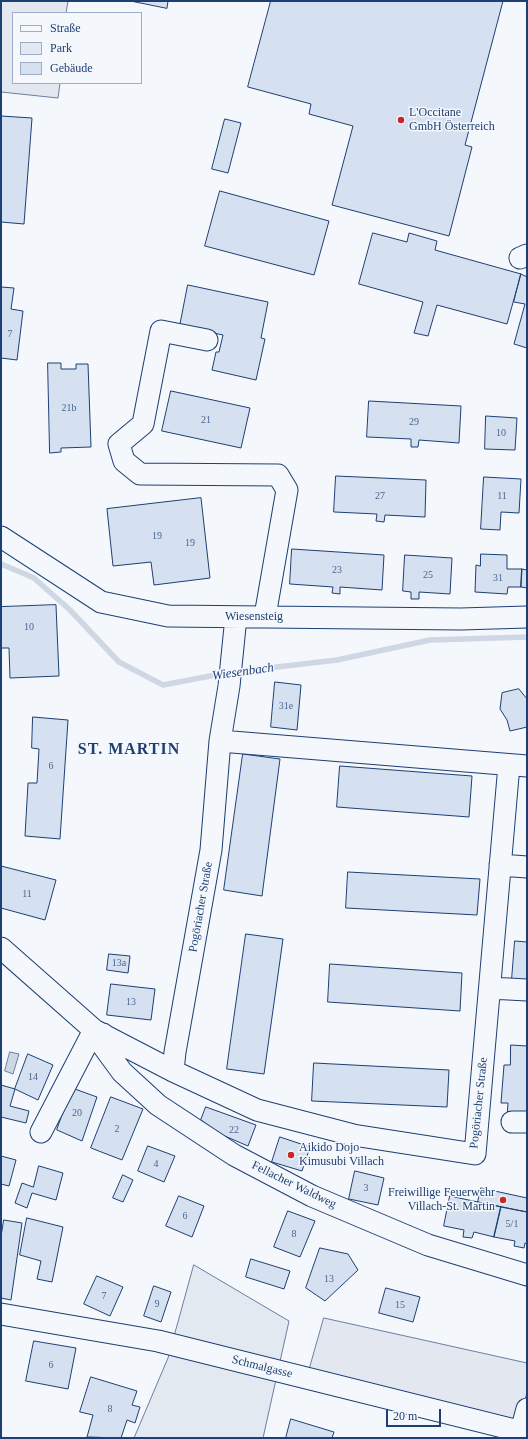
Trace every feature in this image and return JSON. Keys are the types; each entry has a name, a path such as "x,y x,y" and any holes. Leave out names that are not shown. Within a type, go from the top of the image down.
{"street":[{"path":"206,340 161,331 143,424 119,444 124,461 140,474 278,475 287,490 265,616"},
{"name":"Wiesensteig","path":"1,537 101,602 168,616 461,619 527,617"},
{"name":"Pogöriacher Straße","path":"173,1071 175,1052 211,850 220,741 229,686 236,617"},
{"name":"Pogöriacher Straße","path":"1,948 98,1032 173,1071 257,1110 352,1135 475,1154 500,866 518,765 220,741"},
{"path":"500,866 527,867"},
{"path":"490,988 527,990"},
{"path":"41,1132 98,1032"},
{"name":"Fellacher Waldweg","path":"98,1032 103,1046 122,1072 158,1105 234,1155 312,1196 428,1245 527,1275"},
{"name":"Schmalgasse","path":"1,1314 158,1341 524,1432 527,1409"}],"green space":[{"path":"194,1265 289,1321 263,1438 134,1438 168,1358"}],"shaded area":[{"path":"1,1 68,1 66,12 12,12 12,84 60,84 58,98 1,92"},
{"path":"10,1052 19,1054 13,1074 5,1071"},
{"path":"324,1318 527,1363 527,1392 518,1428 305,1385"}],"building":[{"path":"131,1 168,1 167,8"},
{"name":"L'Occitane GmbH Österreich","path":"271,1 503,1 465,145 472,147 449,236 332,205 353,126 309,114 311,104 248,87"},
{"path":"1,116 32,118 24,224 1,222"},
{"path":"225,119 241,123 228,173 212,169"},
{"path":"220,191 329,221 314,275 205,246"},
{"path":"373,233 407,242 409,233 437,241 435,250 521,274 507,324 437,305 428,336 414,333 423,302 359,284"},
{"path":"521,274 527,277 527,348 514,344 525,304 514,302"},
{"path":"188,285 268,302 261,338 265,339 256,380 212,370 216,352 219,352 223,335 180,326"},
{"path":"1,287 14,288 11,309 23,311 17,360 1,358"},
{"path":"48,363 61,363 61,369 76,369 76,364 88,364 91,447 61,448 61,452 50,453"},
{"path":"171,391 250,408 241,448 162,431"},
{"path":"369,401 461,406 459,443 419,440 418,447 411,447 411,439 367,437"},
{"path":"486,416 517,418 515,450 485,449"},
{"path":"336,476 426,480 425,517 385,515 384,522 376,521 377,514 334,512"},
{"path":"484,477 521,479 519,513 501,512 500,530 481,529"},
{"path":"201,498 210,578 154,585 151,562 113,566 107,509"},
{"path":"292,549 384,555 382,590 340,587 340,594 332,593 333,587 290,584"},
{"path":"481,554 507,555 507,569 522,569 521,587 508,587 507,594 475,592 476,565 480,566"},
{"path":"405,555 452,558 450,594 419,592 419,599 411,599 411,592 403,591"},
{"path":"522,569 527,570 527,588 521,587"},
{"path":"56,605 59,676 10,678 9,648 1,648 1,607"},
{"path":"275,682 301,685 297,730 271,727"},
{"path":"519,689 527,699 527,727 510,731 507,720 500,709 502,693"},
{"path":"33,717 68,720 60,839 25,836 28,783 37,783 39,749 32,748"},
{"path":"243,754 280,759 262,896 224,890"},
{"path":"340,766 472,776 469,817 337,807"},
{"path":"1,866 56,880 45,920 1,908"},
{"path":"348,872 480,879 477,915 346,908"},
{"path":"246,934 283,939 264,1074 227,1069"},
{"path":"515,941 527,942 527,980 512,979"},
{"path":"109,954 130,956 128,973 107,970"},
{"path":"330,964 462,973 460,1011 328,1002"},
{"path":"111,984 155,989 151,1020 107,1015"},
{"path":"511,1045 527,1046 527,1118 507,1117 508,1103 501,1103 504,1065 510,1065"},
{"path":"28,1054 53,1065 38,1100 15,1089"},
{"path":"314,1063 449,1070 447,1107 312,1101"},
{"path":"1,1085 15,1089 10,1106 29,1111 26,1123 1,1117"},
{"path":"72,1088 97,1097 82,1141 57,1130"},
{"path":"111,1097 143,1109 122,1160 91,1148"},
{"path":"206,1107 256,1125 248,1146 220,1134 201,1120"},
{"name":"Aikido Dojo Kimusubi Villach","path":"280,1137 310,1147 302,1171 272,1162"},
{"path":"148,1146 175,1156 164,1182 138,1171"},
{"path":"1,1156 16,1160 9,1186 1,1184"},
{"path":"39,1166 63,1173 56,1200 32,1193 27,1208 15,1203 22,1183 33,1187"},
{"path":"355,1171 384,1178 378,1205 349,1199"},
{"path":"123,1175 133,1180 123,1202 113,1198"},
{"name":"Freiwillige Feuerwehr Villach-St. Martin","path":"481,1188 527,1198 527,1212 478,1202"},
{"path":"179,1196 204,1206 192,1237 166,1226"},
{"path":"450,1196 501,1207 494,1237 474,1232 472,1238 463,1237 464,1230 444,1226"},
{"path":"501,1207 527,1212 527,1244 525,1243 524,1248 514,1246 515,1241 494,1237"},
{"path":"288,1211 315,1221 300,1257 274,1247"},
{"path":"27,1218 63,1227 52,1282 37,1279 41,1261 20,1255"},
{"path":"4,1220 22,1223 11,1300 1,1298 1,1237"},
{"path":"320,1248 348,1254 358,1270 325,1301 306,1288"},
{"path":"251,1259 290,1271 284,1289 246,1277"},
{"path":"97,1276 123,1287 110,1316 84,1304"},
{"path":"154,1286 171,1292 161,1322 144,1316"},
{"path":"386,1288 420,1297 413,1322 379,1313"},
{"path":"34,1341 76,1348 68,1389 26,1381"},
{"path":"91,1377 137,1391 132,1405 140,1407 135,1423 127,1420 121,1438 87,1437 93,1415 80,1412"},
{"path":"291,1419 334,1432 332,1438 286,1438"}],"waterway":[{"name":"Wiesenbach","path":"1,564 34,578 70,610 119,662 163,685 226,673"},
{"name":"Wiesenbach","path":"234,672 337,660 430,640 527,637"}],"place":[{"name":"L'Occitane GmbH Österreich","path":"401,120"},
{"name":"Aikido Dojo Kimusubi Villach","path":"291,1155"},
{"name":"Freiwillige Feuerwehr Villach-St. Martin","path":"503,1200"}],"district":[{"name":"ST. MARTIN","path":"129,750"}]}
